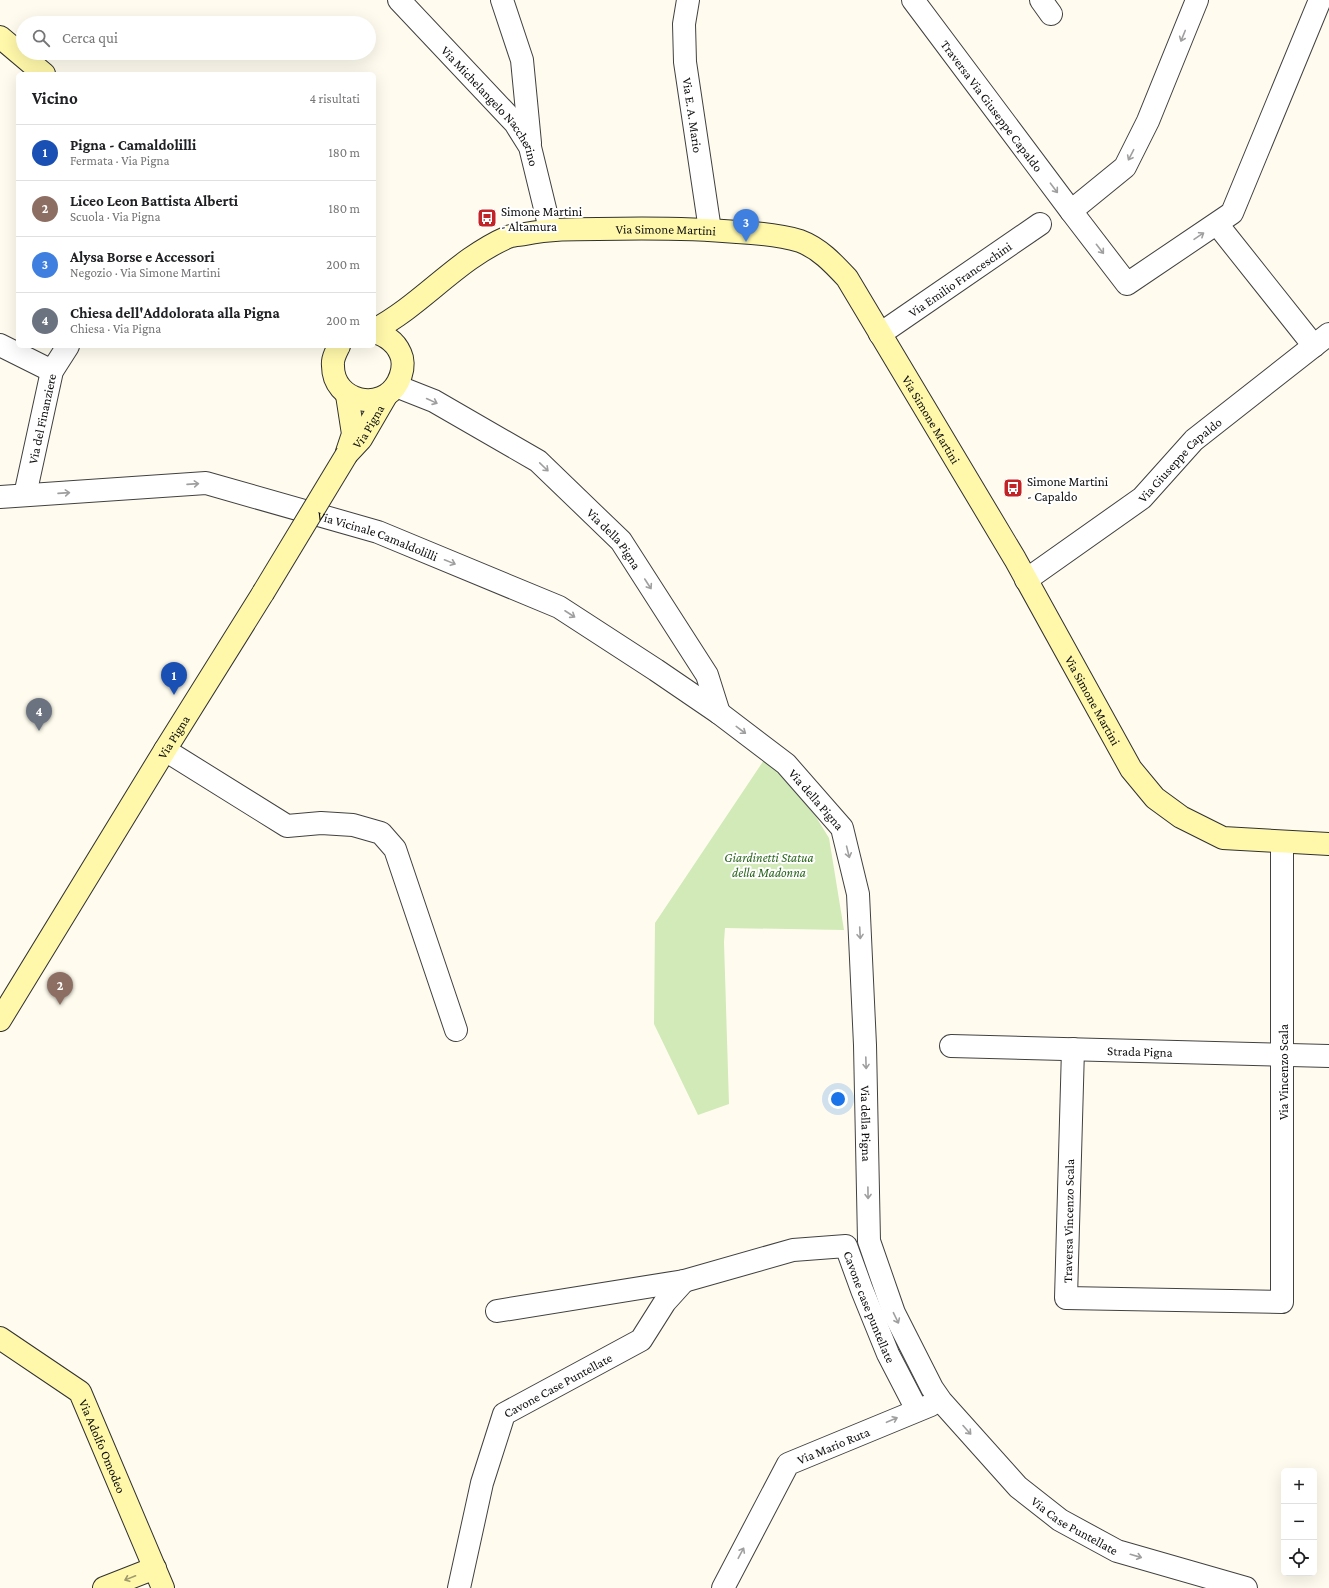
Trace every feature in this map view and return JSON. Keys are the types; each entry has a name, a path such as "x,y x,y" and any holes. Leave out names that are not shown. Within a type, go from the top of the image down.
{"main road":[{"path":"0,37 16,50"},
{"path":"27,60 42,72"},
{"name":"Via Simone Martini","path":"376,330 421,299 455,269 477,253 509,236 550,229 624,228 710,230 761,234 799,241 815,248 832,262 847,278 1026,580 1131,769 1155,798 1181,817 1223,838 1329,844"},
{"name":"Via Simone Martini","path":"400,352 406,330 421,299"},
{"path":"376,332 393,342 400,352"},
{"path":"323,348 336,356 334,378 347,395 357,400 368,401 379,400 391,391"},
{"name":"Via Pigna","path":"0,1020 347,454 361,439 402,376 403,363 400,352"},
{"name":"Via Pigna","path":"347,395 353,434 347,454"},
{"name":"Via Adolfo Omodeo","path":"0,1338 80,1392 163,1588"},
{"path":"104,1588 155,1568"}],"street":[{"name":"Via Michelangelo Naccherino","path":"399,0 515,122 530,146 550,229"},
{"path":"502,0 522,60 530,146"},
{"name":"Via E. A. Mario","path":"688,0 684,24 685,62 710,230"},
{"name":"Traversa Via Giuseppe Capaldo","path":"913,0 1127,284 1217,224"},
{"path":"1071,211 1125,167 1148,121 1197,0"},
{"path":"1320,0 1232,213 1217,224 1321,340"},
{"name":"Via Emilio Franceschini","path":"880,334 1040,224"},
{"name":"Via Giuseppe Capaldo","path":"1026,580 1142,498 1194,440 1321,340"},
{"path":"0,345 52,371"},
{"name":"Via del Finanziere","path":"25,495 52,371 67,348"},
{"name":"Via della Pigna","path":"391,391 434,400 538,461 621,541 707,675 719,713 786,764 842,828 858,894 865,1045 869,1241 894,1313 932,1388 941,1401"},
{"name":"Via Vicinale Camaldolilli","path":"0,498 206,483 378,532 559,607 719,713"},
{"path":"165,750 288,826 321,823 353,825 381,833 395,849 456,1030"},
{"name":"Via Vincenzo Scala","path":"1282,842 1282,1302"},
{"name":"Strada Pigna","path":"951,1046 1329,1056"},
{"name":"Traversa Vincenzo Scala","path":"1073,1049 1066,1298 1282,1302"},
{"name":"Cavone case puntellate","path":"684,1281 793,1250 846,1246 888,1354 917,1410"},
{"path":"497,1311 684,1281"},
{"name":"Cavone Case Puntellate","path":"459,1588 482,1483 504,1414 641,1340 665,1302 684,1281"},
{"name":"Via Mario Ruta","path":"723,1588 788,1464 941,1401"},
{"name":"Via Case Puntellate","path":"941,1401 1018,1488 1060,1520 1117,1551 1246,1588"}],"green space":[{"name":"Giardinetti Statua della Madonna","path":"764,760 783,776 816,817 829,838 844,930 725,928 724,942 729,1104 698,1115 654,1024 655,923"}],"place":[{"name":"Simone Martini - Altamura","path":"487,218"},
{"name":"Alysa Borse e Accessori","path":"746,242"},
{"name":"Simone Martini - Capaldo","path":"1013,488"},
{"name":"Pigna - Camaldolilli","path":"174,695"},
{"name":"Chiesa dell'Addolorata alla Pigna","path":"39,731"},
{"name":"Liceo Leon Battista Alberti","path":"60,1005"}]}
